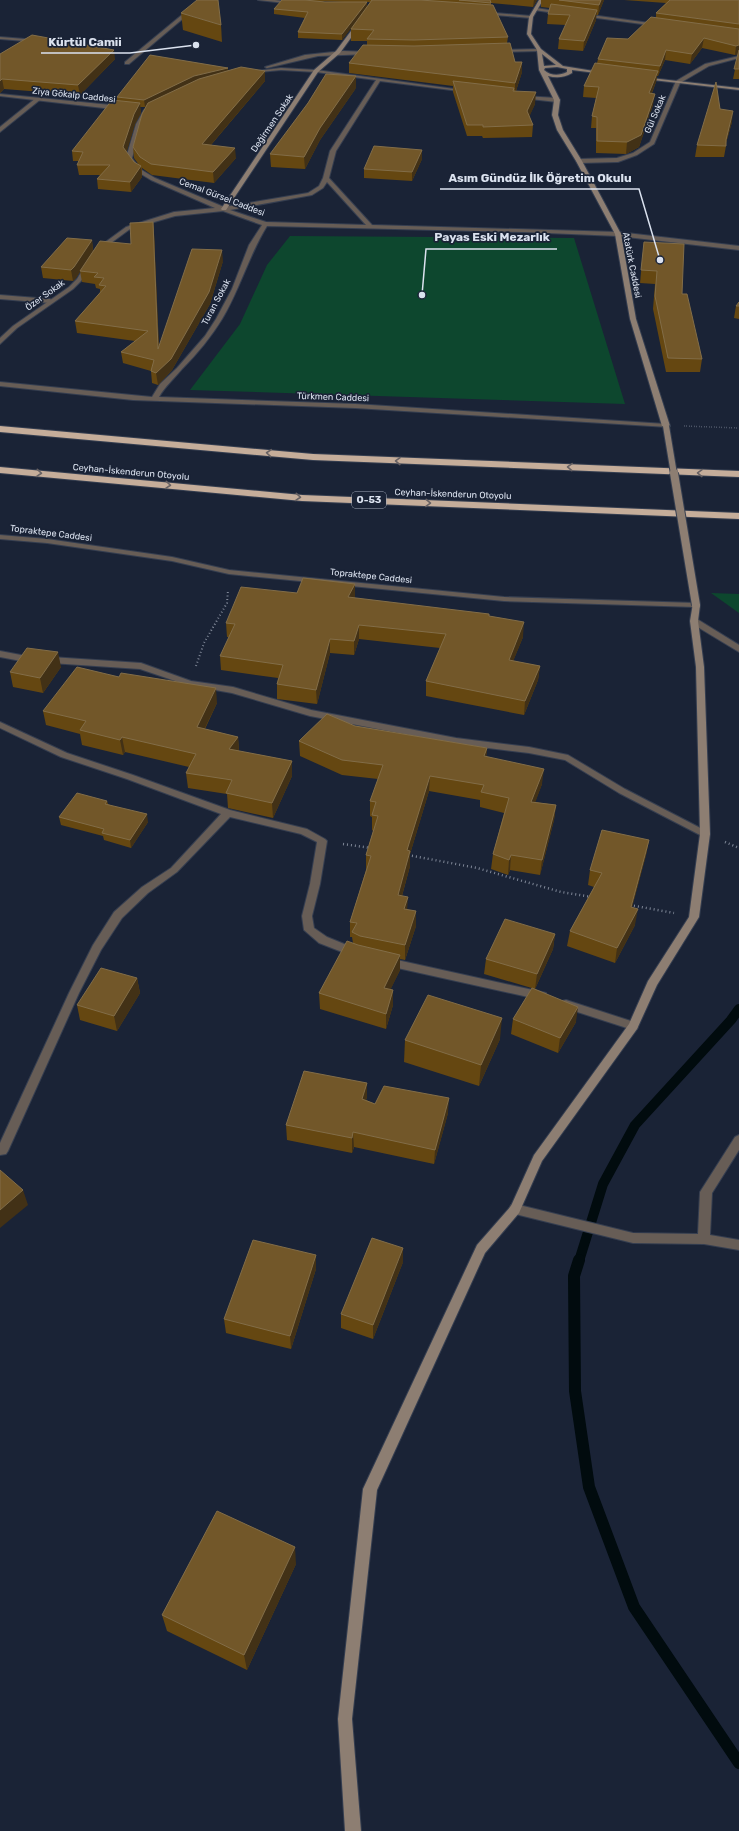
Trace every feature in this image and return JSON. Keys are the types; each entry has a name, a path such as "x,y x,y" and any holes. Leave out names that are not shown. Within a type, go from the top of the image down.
{"highway":[{"path":"0,429 313,457 739,474"},
{"name":"Ceyhan-İskenderun Otoyolu","path":"0,470 302,498 739,516"}],"street":[{"path":"127,64 203,0"},
{"path":"260,0 303,4"},
{"name":"Atatürk Caddesi","path":"542,0 532,17 529,34 539,50 543,71 557,100 555,115 560,130 579,161 618,234 633,318 666,426 696,605 694,620 700,667 705,834 694,917"},
{"path":"536,9 567,13"},
{"path":"479,13 532,17"},
{"path":"575,14 661,26"},
{"name":"Değirmen Sokak","path":"224,209 316,71 338,52 364,17"},
{"path":"0,38 25,40"},
{"path":"492,52 539,50 562,66"},
{"path":"244,74 290,59 338,52 376,53"},
{"path":"678,82 707,65 739,57"},
{"path":"543,71 548,66 562,66 609,76 581,76"},
{"path":"561,82 564,75 570,72 569,68"},
{"path":"251,72 281,69 316,71 378,81 474,92"},
{"path":"543,71 573,75"},
{"path":"640,78 739,89"},
{"path":"371,227 326,178 333,151 378,81"},
{"name":"Gül Sokak","path":"579,161 618,160 635,154 652,143 678,82"},
{"path":"519,97 557,100 560,88"},
{"name":"Ziya Gökalp Caddesi","path":"0,95 124,109"},
{"path":"0,130 38,100"},
{"path":"139,110 146,111 153,108"},
{"name":"Cemal Gürsel Caddesi","path":"146,111 139,124 130,158 138,170 159,182 265,224 523,230 618,234 739,248"},
{"name":"Özer Sokak","path":"0,342 3,337 50,301 60,296 79,280 98,250 128,228 174,214 224,209 310,194 321,187 326,178"},
{"name":"Turan Sokak","path":"154,399 162,385 179,369 207,337 219,319 234,289 252,245 265,224"},
{"path":"0,297 50,301"},
{"name":"Türkmen Caddesi","path":"0,384 154,399 363,407 666,426"},
{"name":"Topraktepe Caddesi","path":"0,537 47,541 172,559 229,572 504,599 696,605"},
{"path":"694,620 739,649"},
{"path":"0,654 21,658 141,666 190,683 233,690 310,712 456,741 529,750 568,758 622,791 705,834"},
{"path":"0,725 64,755 130,777 228,813 304,831 322,841 315,884 307,916 309,930 323,940 365,956"},
{"path":"2,1150 74,993 97,948 118,915 145,890 174,870 228,813"},
{"path":"353,1831 345,1720 370,1489 481,1249 515,1209 538,1158 633,1026 652,984 694,917"},
{"path":"380,960 538,995 633,1026"},
{"path":"704,1240 706,1192 739,1140"},
{"path":"515,1209 633,1238 704,1240 739,1245"}],"path":[{"path":"666,426 739,428"},
{"path":"190,683 204,643 227,603 229,572"},
{"path":"322,841 374,849"},
{"path":"404,854 477,868 562,892 593,898"},
{"path":"624,904 694,917"}],"green space":[{"path":"290,236 574,238 625,404 190,390 240,324 267,265"},
{"path":"711,593 739,594 739,613"}],"building":[{"path":"197,0 218,0 221,25 181,13"},
{"path":"282,0 367,2 342,34 298,32 308,12 274,9"},
{"path":"372,0 420,0 493,5 508,37 414,40 367,39 374,30 351,29"},
{"path":"459,0 490,0 491,3"},
{"path":"559,0 601,0 599,5"},
{"path":"670,0 739,0 739,24 656,13"},
{"path":"551,4 597,10 584,41 559,39 570,15 548,14"},
{"path":"651,17 739,29 739,45 736,46 704,38 692,54 666,50 660,66 598,59 607,38 628,39"},
{"path":"32,35 114,50 78,85 2,79 0,81 0,54"},
{"path":"510,43 515,62 522,62 515,83 349,63 363,45 414,46"},
{"path":"739,50 739,69 734,69"},
{"path":"150,55 228,68 194,76 144,100 117,97"},
{"path":"595,63 658,71 649,93 655,94 641,135 627,142 597,141 597,117 592,116 599,87 584,86"},
{"path":"241,67 265,71 202,144 235,148 213,172 151,164 140,157 133,147 142,114 148,103 199,79"},
{"path":"326,74 356,76 320,128 304,157 270,154 308,103"},
{"path":"453,81 514,88 513,91 536,92 527,111 533,125 483,127 483,125 467,125"},
{"path":"716,82 720,109 733,111 726,146 697,145"},
{"path":"112,100 140,103 134,114 123,147 134,162 141,166 130,182 97,179 110,165 77,165 83,152 72,151"},
{"path":"374,146 422,150 412,172 364,169"},
{"path":"153,222 158,349 192,249 222,250 209,292 171,359 156,373 151,371 154,360 121,352 148,331 75,321 106,286 99,285 104,278 94,277 98,273 80,271 100,241 131,244 130,223"},
{"path":"67,238 92,240 71,270 41,267"},
{"path":"644,242 684,244 682,294 687,294 702,359 668,358 655,296 657,271 641,270"},
{"path":"303,578 355,584 348,597 489,614 489,616 524,622 509,660 540,666 525,701 426,681 446,634 359,625 354,641 330,639 316,690 277,684 283,665 220,656 235,624 226,623 241,587 297,593"},
{"path":"27,648 58,652 40,678 10,672"},
{"path":"77,667 119,677 121,673 216,688 197,727 238,737 229,749 292,761 272,803 226,793 232,780 186,773 196,754 122,737 120,740 80,730 86,721 43,711"},
{"path":"327,714 355,726 487,748 484,756 544,769 531,802 556,805 542,860 511,855 509,860 493,854 509,798 481,792 484,785 430,776 407,850 410,851 398,895 408,897 404,909 416,911 405,945 360,936 352,932 357,923 350,922 371,856 366,855 378,816 372,815 376,802 370,801 383,765 342,760 299,741"},
{"path":"77,793 107,801 105,804 147,814 130,840 102,833 104,829 59,817"},
{"path":"602,830 649,840 631,907 638,909 617,948 570,931 602,873 590,870"},
{"path":"505,919 555,934 537,974 486,959"},
{"path":"347,941 400,955 384,988 393,990 386,1014 319,993"},
{"path":"101,968 137,978 114,1016 77,1005"},
{"path":"532,988 578,1007 560,1038 513,1019"},
{"path":"428,995 502,1018 481,1065 405,1040"},
{"path":"304,1071 367,1083 362,1099 375,1104 384,1086 449,1098 435,1150 353,1132 352,1138 286,1125"},
{"path":"0,1170 23,1190 0,1210"},
{"path":"372,1238 403,1248 373,1325 341,1314"},
{"path":"253,1240 316,1255 290,1336 224,1319"},
{"path":"217,1511 295,1547 244,1655 162,1615"}],"waterway":[{"path":"579,1261 603,1184 635,1125 731,1020 739,1009"},
{"path":"579,1260 574,1276 575,1391 589,1487 634,1607 739,1763"}],"place":[{"name":"Kürtül Camii","path":"196,45"},
{"name":"Asım Gündüz İlk Öğretim Okulu","path":"660,260"},
{"name":"Payas Eski Mezarlık","path":"422,295"}]}
